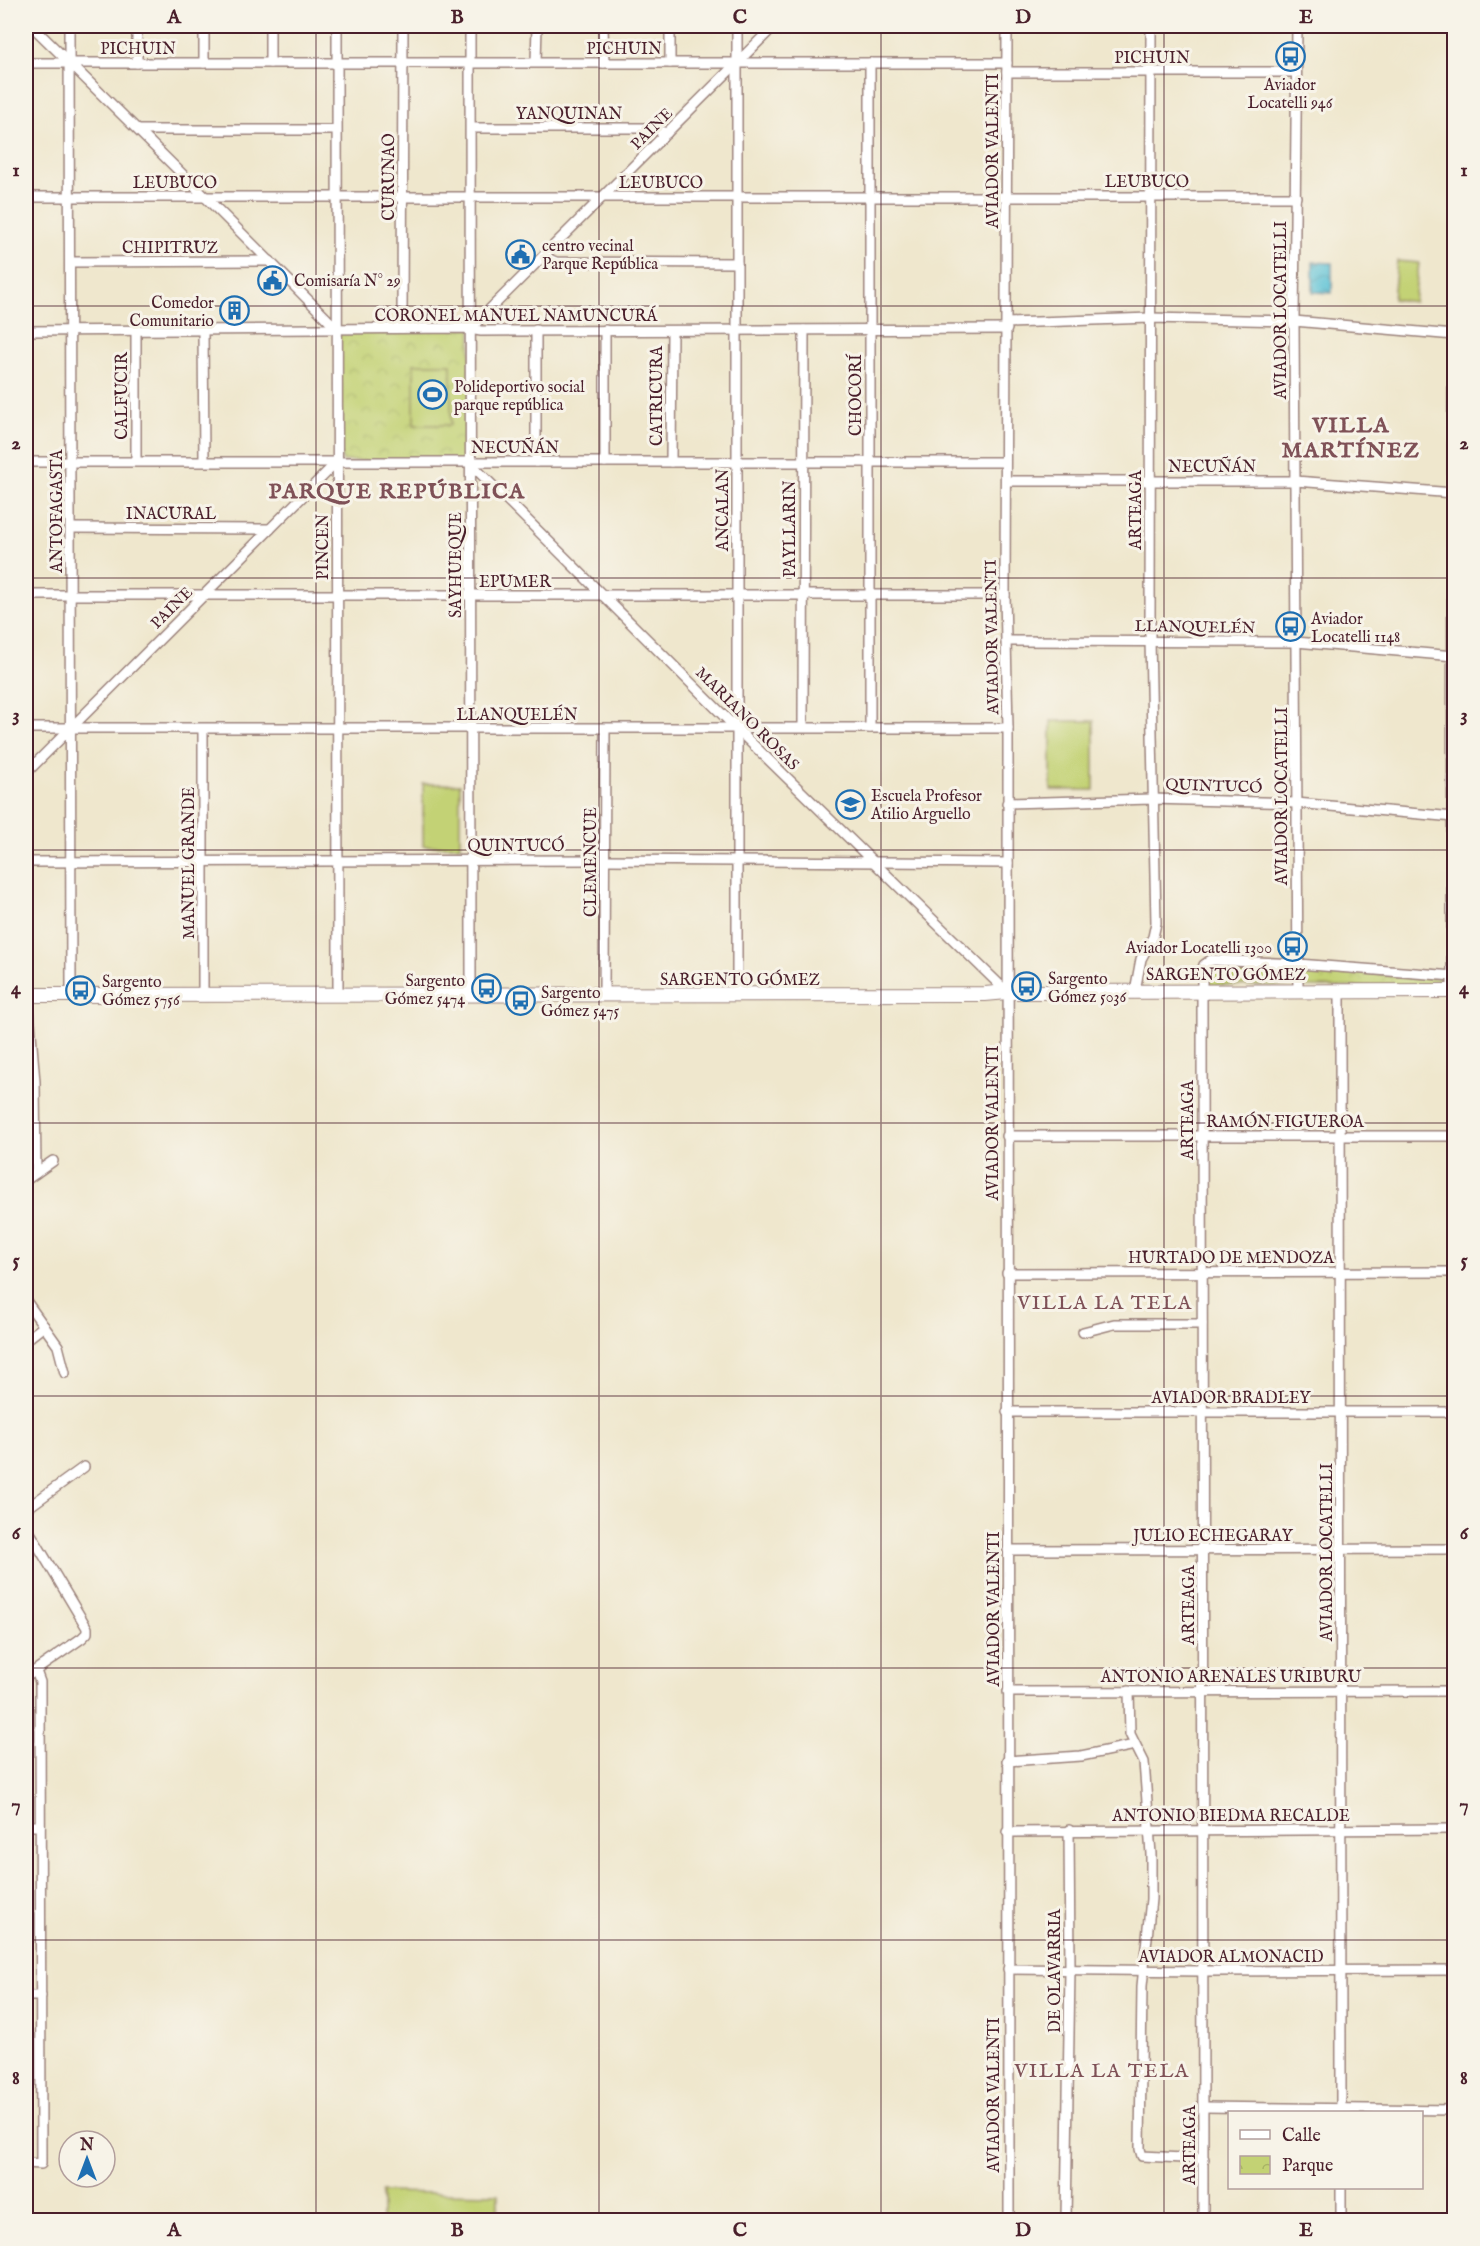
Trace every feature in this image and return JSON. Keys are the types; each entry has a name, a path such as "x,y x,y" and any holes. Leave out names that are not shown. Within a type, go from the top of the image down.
{"main road":[{"name":"SARGENTO GÓMEZ","path":"27,1006 44,995 973,994 1202,990 1453,992"}],"street":[{"path":"32,26 140,130 337,329"},
{"name":"ANTOFAGASTA","path":"69,26 71,996"},
{"path":"137,26 137,63"},
{"path":"204,26 204,63"},
{"path":"270,26 270,63"},
{"name":"PINCEN","path":"337,26 338,996"},
{"name":"CURUNAO","path":"402,328 403,26"},
{"name":"SAYHUEQUE","path":"470,26 471,995"},
{"path":"536,62 537,26"},
{"path":"603,26 604,63"},
{"path":"670,26 670,63"},
{"name":"ANCALAN","path":"737,26 737,995"},
{"name":"PAINE","path":"471,328 774,26"},
{"name":"AVIADOR VALENTI","path":"1006,26 1009,2220"},
{"name":"ARTEAGA","path":"1136,991 1141,959 1153,937 1156,923 1150,640 1151,26"},
{"name":"AVIADOR LOCATELLI","path":"1297,26 1294,481 1298,991"},
{"name":"PICHUIN","path":"26,63 870,63 1151,72 1296,72"},
{"name":"CHOCORÍ","path":"870,63 870,728"},
{"name":"YANQUINAN","path":"471,128 651,128 668,133"},
{"path":"140,130 336,130"},
{"name":"LEUBUCO","path":"26,197 1296,197"},
{"path":"544,257 556,262 737,263"},
{"name":"CHIPITRUZ","path":"71,262 270,261"},
{"name":"CORONEL MANUEL NAMUNCURÁ","path":"26,331 402,328 471,328 481,331 804,330 1007,326 1150,318 1294,321 1454,335"},
{"name":"CALFUCIR","path":"136,330 136,461"},
{"path":"203,330 204,461"},
{"path":"536,330 536,462"},
{"path":"605,330 605,462"},
{"name":"PAYLLARIN","path":"803,727 804,330"},
{"name":"CATRICURA","path":"671,462 672,331"},
{"path":"1453,992 1454,335"},
{"name":"NECUÑÁN","path":"26,462 1005,462"},
{"name":"PAINE","path":"26,773 337,462"},
{"name":"MARIANO ROSAS","path":"469,462 736,728 1007,992"},
{"name":"NECUÑÁN","path":"1006,481 1294,481 1454,493"},
{"name":"INACURAL","path":"71,528 270,529"},
{"name":"EPUMER","path":"26,595 1005,595"},
{"name":"LLANQUELÉN","path":"1006,641 1296,642 1454,656"},
{"name":"LLANQUELÉN","path":"26,728 1008,728"},
{"name":"MANUEL GRANDE","path":"202,729 203,996"},
{"name":"CLEMENCUE","path":"604,995 605,729"},
{"name":"QUINTUCÓ","path":"1007,803 1152,799 1296,803 1454,817"},
{"name":"QUINTUCÓ","path":"26,862 606,860 1008,863"},
{"name":"ARTEAGA","path":"1203,2220 1202,971 1207,961 1298,964"},
{"path":"1298,964 1453,976"},
{"name":"AVIADOR LOCATELLI","path":"1340,991 1341,2111"},
{"path":"27,1006 35,1082 36,1173"},
{"name":"RAMÓN FIGUEROA","path":"1007,1136 1455,1136"},
{"path":"26,1180 53,1161"},
{"name":"HURTADO DE MENDOZA","path":"1007,1273 1455,1272"},
{"path":"26,1300 60,1351 65,1373"},
{"path":"1083,1332 1114,1324 1203,1324"},
{"path":"26,1340 44,1326"},
{"name":"AVIADOR BRADLEY","path":"1007,1412 1455,1412"},
{"path":"26,1509 84,1467"},
{"path":"26,1526 87,1628 87,1633 82,1638 26,1677"},
{"name":"JULIO ECHEGARAY","path":"1008,1550 1455,1549"},
{"path":"26,2163 41,2164 40,1682 36,1671"},
{"path":"1129,1691 1130,1734 1144,1762 1151,1899 1143,1970 1140,2149 1143,2156 1204,2159"},
{"name":"ANTONIO ARENALES URIBURU","path":"1008,1692 1455,1691"},
{"path":"1007,1761 1095,1754 1135,1745"},
{"path":"26,1826 40,1826"},
{"name":"ANTONIO BIEDMA RECALDE","path":"1008,1832 1455,1829"},
{"name":"DE OLAVARRIA","path":"1066,2220 1070,1970 1069,1830"},
{"name":"AVIADOR ALMONACID","path":"1008,1969 1455,1970"},
{"path":"26,1996 41,1996"},
{"path":"1204,2107 1341,2111 1455,2110"},
{"path":"1341,2189 1341,2220"}],"green space":[{"path":"1397,261 1419,263 1414,302 1393,299"},
{"path":"471,328 469,462 343,461 339,452 337,329"},
{"name":"Polideportivo social parque república","path":"414,364 451,364 451,425 414,425"},
{"path":"1051,721 1094,721 1094,790 1051,790"},
{"path":"423,784 460,784 460,846 423,846"},
{"path":"1215,966 1294,967 1292,986 1205,985 1208,971"},
{"path":"1302,968 1449,979 1447,988 1304,987"},
{"path":"382,2192 498,2194 498,2220 382,2220"}],"water":[{"path":"1313,262 1332,263 1332,293 1313,292"}],"place":[{"name":"Aviador Locatelli 946","path":"1290,56"},
{"name":"centro vecinal Parque República","path":"521,254"},
{"name":"Comisaría N° 29","path":"273,280"},
{"name":"Comedor Comunitario","path":"235,311"},
{"name":"Polideportivo social parque república","path":"433,395"},
{"name":"Aviador Locatelli 1148","path":"1290,627"},
{"name":"Escuela Profesor Atilio Arguello","path":"850,804"},
{"name":"Aviador Locatelli 1300","path":"1293,947"},
{"name":"Sargento Gómez 5036","path":"1027,987"},
{"name":"Sargento Gómez 5474","path":"486,989"},
{"name":"Sargento Gómez 5756","path":"81,990"},
{"name":"Sargento Gómez 5475","path":"520,1001"}],"district":[{"name":"VILLA MARTÍNEZ","path":"1351,437"},
{"name":"PARQUE REPÚBLICA","path":"397,490"},
{"name":"VILLA LA TELA","path":"1105,1302"},
{"name":"VILLA LA TELA","path":"1102,2070"}]}
